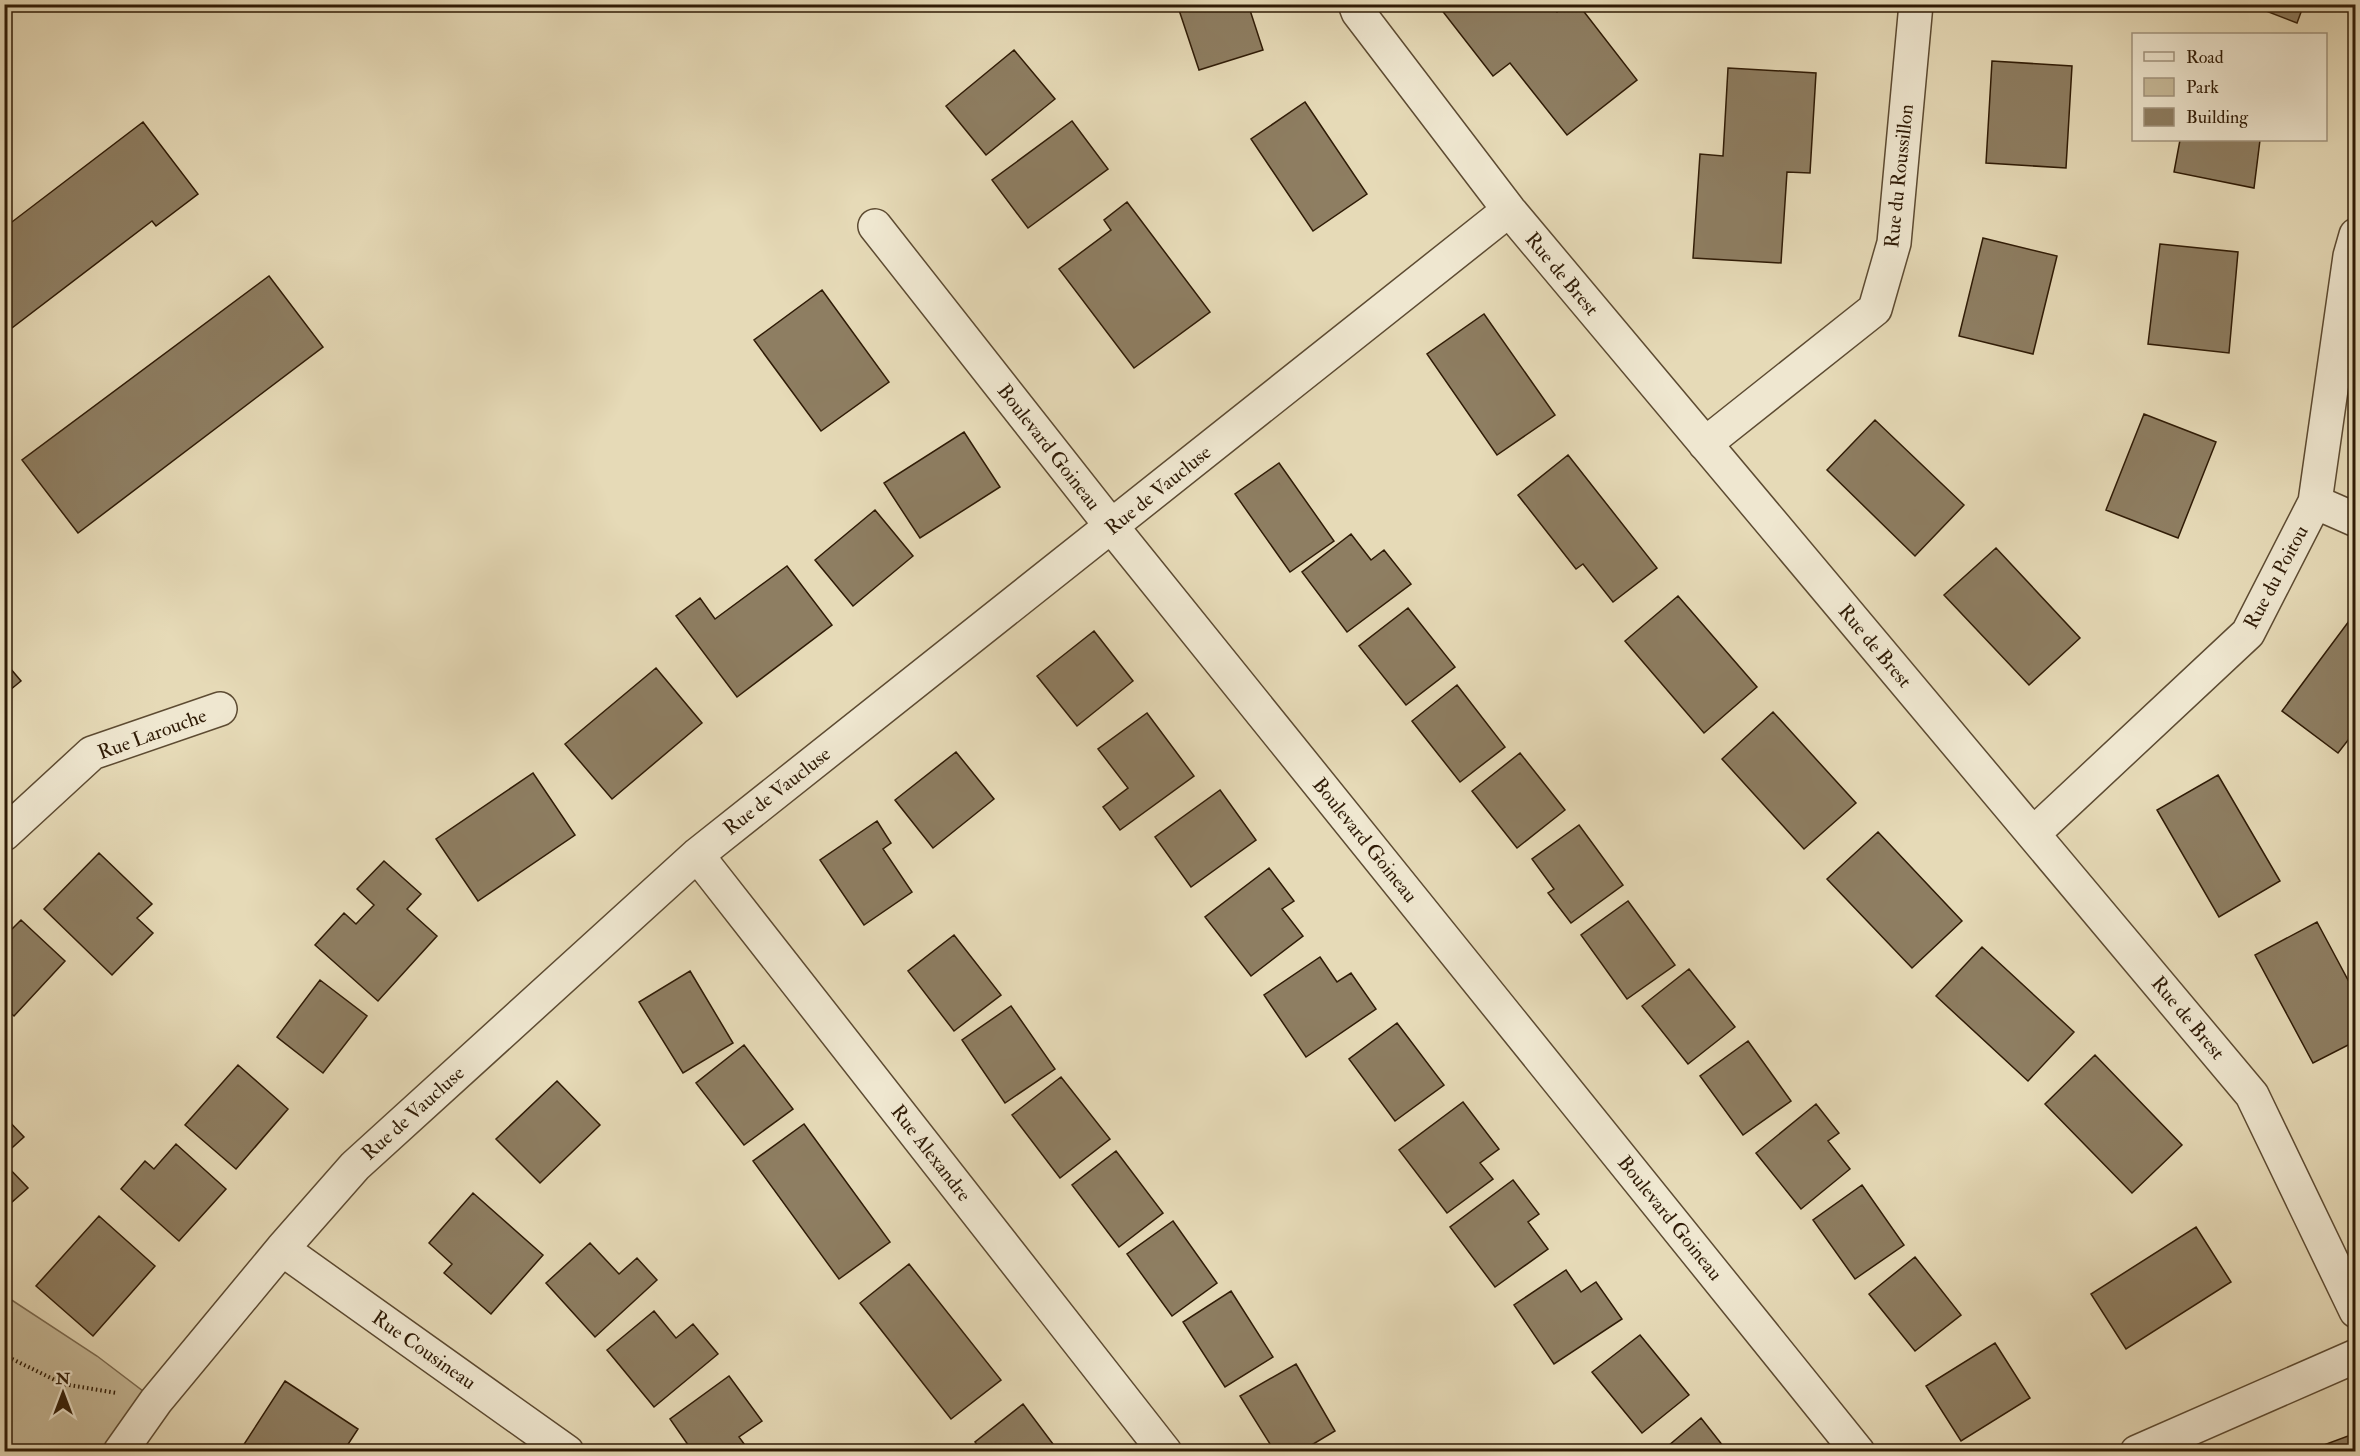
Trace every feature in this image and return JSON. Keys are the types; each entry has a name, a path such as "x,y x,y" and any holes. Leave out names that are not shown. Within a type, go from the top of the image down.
{"street":[{"name":"Rue de Brest","path":"1355,4 1358,12 1509,210 2252,1095 2355,1311"},
{"name":"Rue du Roussillon","path":"1705,444 1875,309 1894,243 1916,4"},
{"name":"Rue de Vaucluse","path":"120,1452 156,1401 282,1249 355,1166 697,855 1509,210"},
{"name":"Boulevard Goineau","path":"874,226 1112,527 1858,1452"},
{"name":"Rue du Poitou","path":"2034,833 2247,633 2315,502 2349,256 2355,235"},
{"path":"2315,502 2355,520"},
{"name":"Rue Larouche","path":"4,834 92,753 220,710"},
{"name":"Rue Alexandre","path":"697,855 1165,1452"},
{"name":"Rue Cousineau","path":"282,1249 567,1452"},
{"path":"2137,1452 2355,1356"}],"path":[{"path":"4,1355 63,1384 156,1401"}],"green space":[{"path":"4,1295 97,1356 156,1401 120,1451 5,1451"}],"building":[{"path":"1177,4 1248,4 1263,50 1199,70"},
{"path":"1437,4 1551,4 1557,12 1567,4 1578,4 1637,80 1567,135 1510,63 1493,76"},
{"path":"2248,4 2304,4 2297,23"},
{"path":"1014,50 1055,99 986,155 946,106"},
{"path":"1992,61 2072,66 2066,168 1986,163"},
{"path":"1728,68 1816,73 1810,173 1787,172 1781,263 1693,258 1700,154 1723,156"},
{"path":"1305,102 1367,194 1313,231 1251,139"},
{"path":"1072,121 1108,169 1028,228 992,180"},
{"path":"143,122 198,194 156,226 152,221 4,334 4,228"},
{"path":"2180,141 2260,141 2254,188 2174,172"},
{"path":"1127,202 1210,312 1134,368 1059,269 1111,230 1104,220"},
{"path":"1983,238 2057,256 2033,354 1959,336"},
{"path":"2160,244 2238,252 2229,353 2148,344"},
{"path":"269,276 323,347 78,533 22,460"},
{"path":"822,290 889,382 821,431 754,340"},
{"path":"1484,314 1555,415 1497,455 1427,354"},
{"path":"2144,414 2216,442 2178,538 2106,510"},
{"path":"1875,420 1964,505 1915,556 1827,470"},
{"path":"964,432 1000,487 920,538 884,483"},
{"path":"1568,455 1657,568 1613,602 1583,564 1576,569 1518,495"},
{"path":"1279,463 1334,541 1290,572 1235,494"},
{"path":"875,510 913,556 853,606 815,560"},
{"path":"1351,534 1371,560 1384,550 1411,584 1347,632 1302,572"},
{"path":"1996,548 2080,638 2029,685 1944,595"},
{"path":"787,566 832,625 737,697 676,616 700,598 715,619"},
{"path":"1678,596 1757,687 1704,733 1625,641"},
{"path":"1408,608 1455,667 1406,705 1359,646"},
{"path":"2349,621 2356,626 2356,730 2338,753 2282,711"},
{"path":"1094,631 1133,681 1077,726 1037,676"},
{"path":"4,661 21,681 4,695"},
{"path":"656,668 702,723 612,799 565,744"},
{"path":"1457,685 1505,747 1460,782 1412,721"},
{"path":"1773,712 1856,803 1804,849 1722,759"},
{"path":"1147,713 1194,776 1120,830 1103,807 1128,788 1098,749"},
{"path":"956,752 994,799 933,848 895,800"},
{"path":"1520,753 1565,810 1517,848 1472,791"},
{"path":"533,773 575,835 478,901 436,839"},
{"path":"2218,775 2280,881 2219,917 2157,810"},
{"path":"1220,790 1256,840 1191,887 1155,837"},
{"path":"877,821 891,843 883,849 912,892 864,925 820,860"},
{"path":"1579,825 1623,885 1571,923 1548,893 1554,889 1532,859"},
{"path":"1878,832 1962,921 1912,968 1827,879"},
{"path":"99,853 152,904 137,918 153,933 112,975 44,909"},
{"path":"384,861 421,894 407,909 437,936 378,1001 315,945 344,913 356,924 374,905 357,889"},
{"path":"1269,868 1294,901 1282,909 1303,936 1251,976 1205,917"},
{"path":"1628,901 1675,965 1627,999 1581,935"},
{"path":"21,920 65,961 14,1016 4,1007 4,937"},
{"path":"2317,922 2356,995 2356,1041 2313,1063 2255,955"},
{"path":"954,935 1001,995 954,1031 908,971"},
{"path":"1982,947 2074,1032 2028,1081 1936,996"},
{"path":"1320,957 1337,982 1351,973 1376,1009 1306,1057 1264,995"},
{"path":"1689,969 1735,1027 1688,1064 1642,1006"},
{"path":"690,971 733,1043 683,1073 639,1002"},
{"path":"320,980 367,1016 323,1073 277,1037"},
{"path":"1011,1006 1055,1069 1005,1103 962,1040"},
{"path":"1397,1023 1444,1085 1395,1121 1349,1059"},
{"path":"1748,1041 1791,1101 1743,1135 1700,1076"},
{"path":"744,1045 793,1109 744,1145 696,1083"},
{"path":"2095,1055 2182,1145 2132,1193 2045,1104"},
{"path":"238,1065 288,1109 236,1169 185,1125"},
{"path":"1061,1077 1110,1139 1060,1178 1012,1115"},
{"path":"557,1081 600,1125 540,1183 496,1139"},
{"path":"1463,1102 1499,1149 1480,1163 1493,1179 1447,1213 1399,1150"},
{"path":"1816,1104 1839,1133 1828,1141 1850,1169 1801,1209 1756,1153"},
{"path":"4,1116 24,1137 4,1155"},
{"path":"804,1124 890,1242 839,1279 753,1161"},
{"path":"176,1144 226,1189 179,1241 121,1189 145,1161 154,1169"},
{"path":"1116,1151 1163,1213 1119,1247 1072,1185"},
{"path":"4,1163 28,1188 4,1209"},
{"path":"1513,1180 1539,1214 1528,1222 1548,1249 1495,1287 1450,1227"},
{"path":"1862,1185 1904,1245 1855,1279 1813,1220"},
{"path":"473,1193 543,1255 491,1314 444,1273 452,1264 429,1243"},
{"path":"99,1216 155,1266 93,1336 36,1286"},
{"path":"1173,1221 1217,1283 1172,1316 1127,1254"},
{"path":"2196,1227 2231,1282 2126,1349 2091,1294"},
{"path":"590,1243 619,1274 637,1258 657,1280 595,1337 546,1283"},
{"path":"1915,1257 1961,1315 1915,1351 1869,1294"},
{"path":"909,1264 1001,1380 951,1419 860,1303"},
{"path":"1566,1270 1581,1292 1596,1282 1622,1319 1554,1364 1514,1305"},
{"path":"1231,1291 1273,1357 1225,1387 1183,1322"},
{"path":"654,1311 676,1338 693,1324 718,1354 654,1407 607,1350"},
{"path":"1640,1335 1689,1395 1642,1433 1592,1372"},
{"path":"1995,1343 2030,1398 1961,1441 1926,1386"},
{"path":"1296,1364 1335,1431 1300,1452 1275,1452 1240,1396"},
{"path":"729,1376 762,1421 739,1437 750,1452 693,1452 670,1419"},
{"path":"285,1381 358,1429 343,1452 239,1452"},
{"path":"1023,1404 1059,1452 982,1452 975,1442"},
{"path":"1701,1418 1727,1451 1661,1452"},
{"path":"2356,1433 2356,1452 2305,1452"}]}
